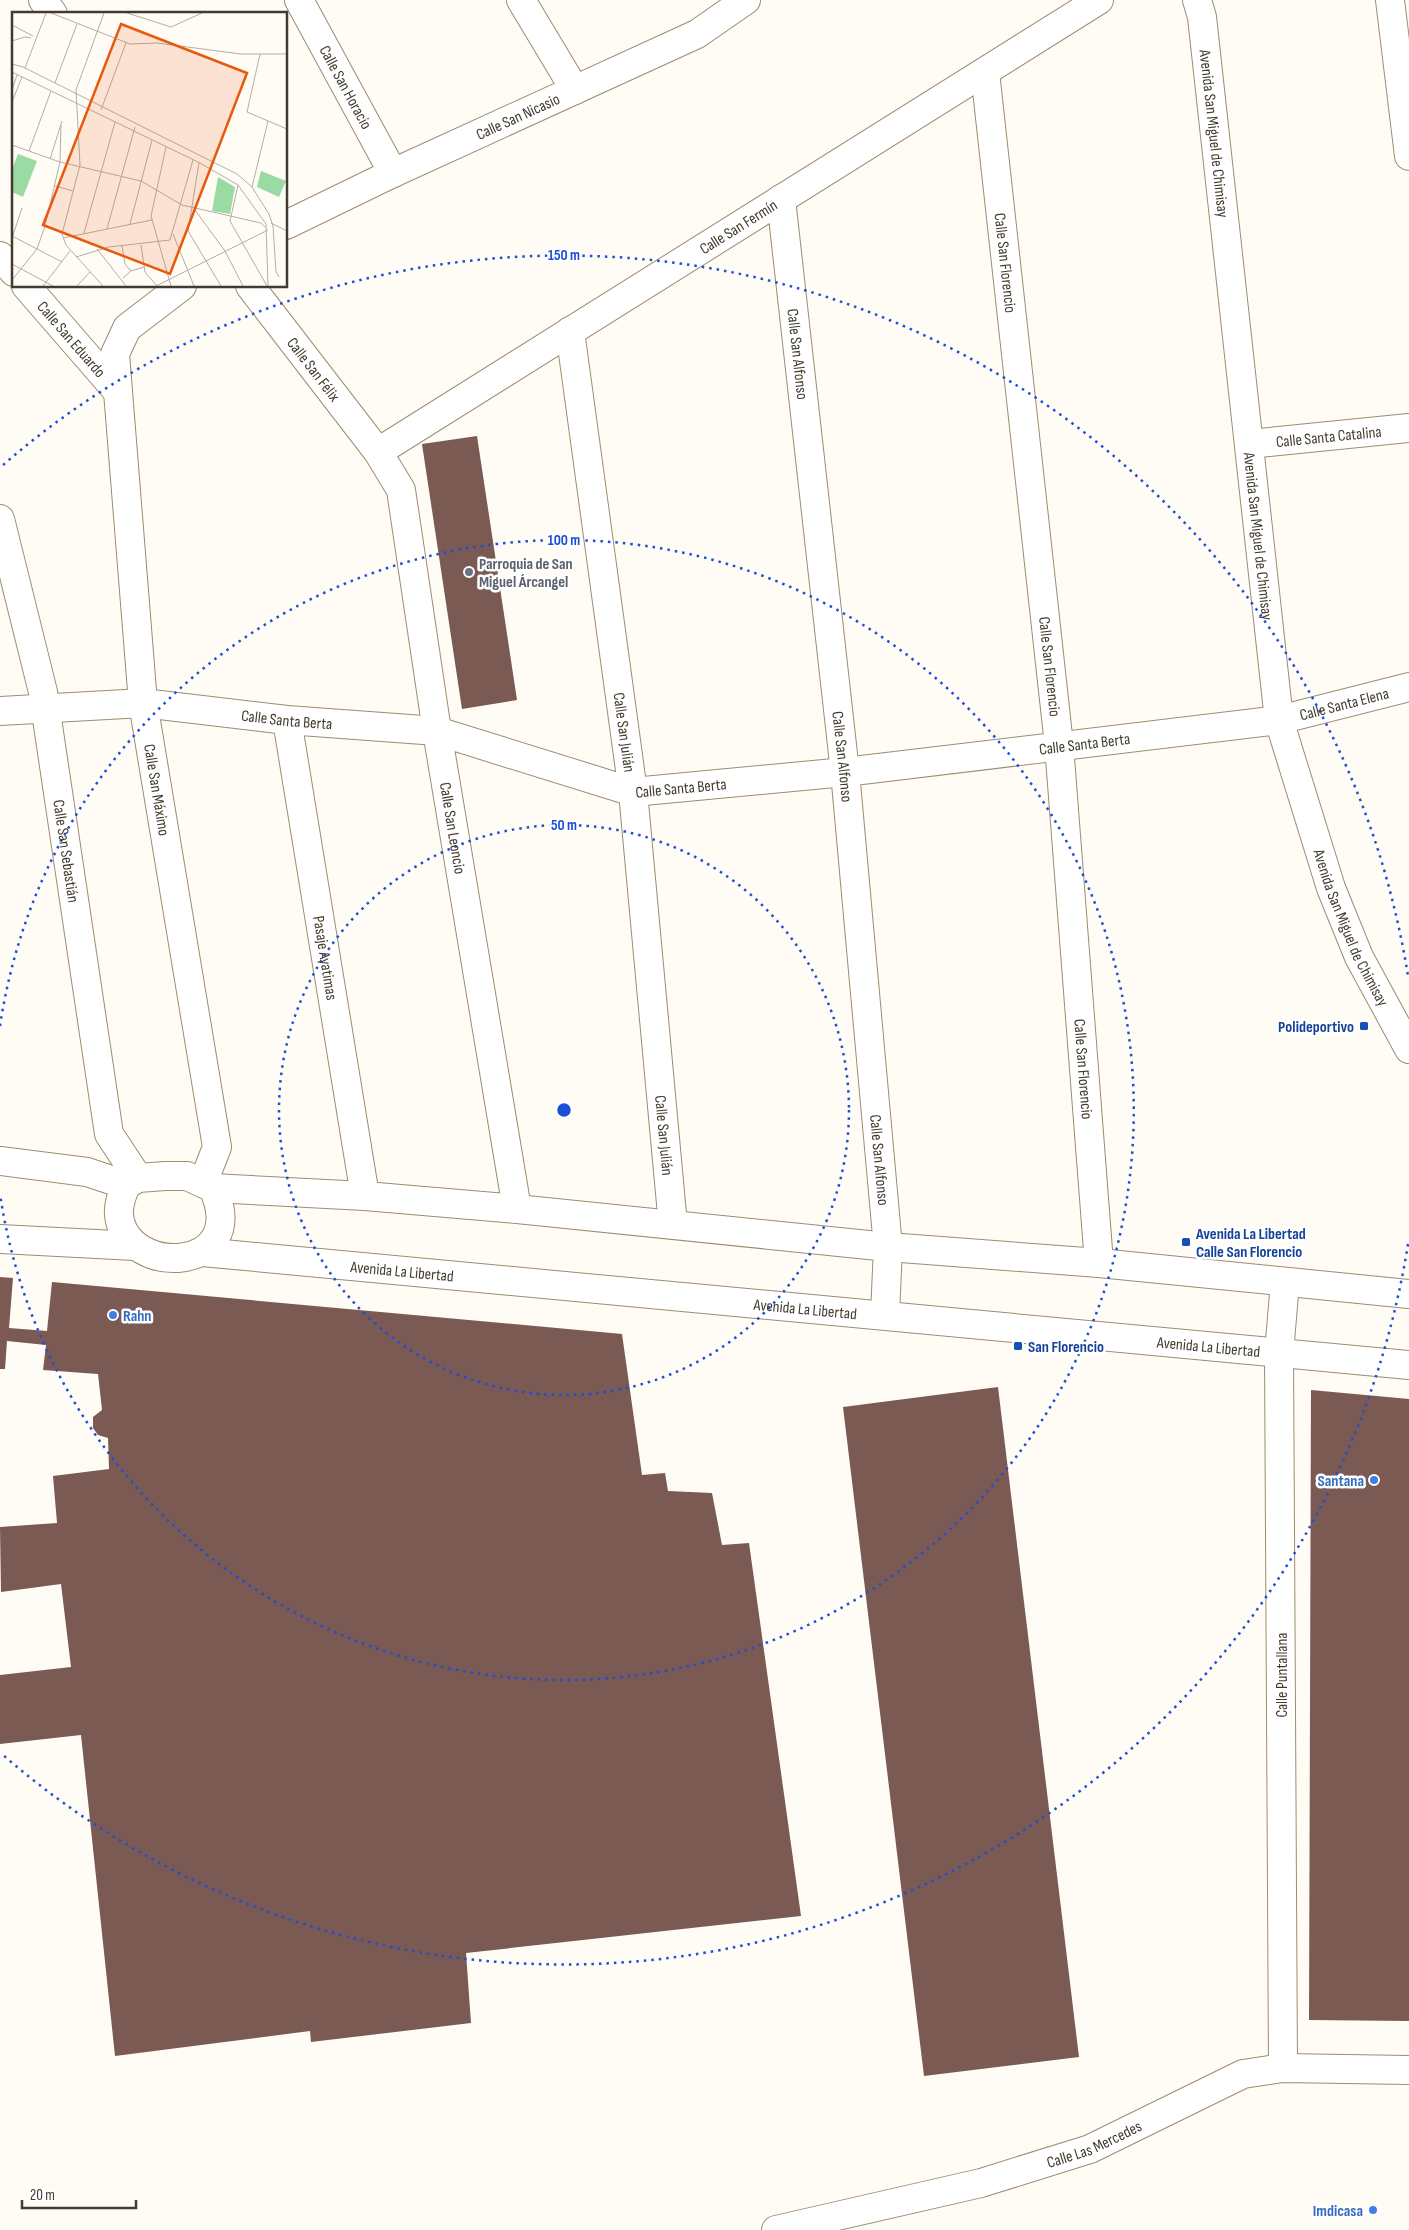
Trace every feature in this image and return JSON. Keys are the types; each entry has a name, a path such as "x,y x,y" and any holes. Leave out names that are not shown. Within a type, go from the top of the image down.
{"street":[{"path":"43,0 52,12"},
{"name":"Calle San Horacio","path":"299,0 393,173"},
{"path":"521,0 574,90"},
{"name":"Calle San Nicasio","path":"288,223 697,34 746,0"},
{"name":"Calle San Fermín","path":"378,452 1099,0"},
{"name":"Avenida San Miguel de Chimisay","path":"1197,0 1202,17 1279,720 1331,888 1359,957 1409,1049"},
{"path":"1390,0 1409,156"},
{"name":"Calle San Florencio","path":"985,72 1059,745 1099,1263"},
{"name":"Calle San Alfonso","path":"781,199 845,772 888,1247 885,1315"},
{"path":"0,256 12,270"},
{"name":"Calle San Eduardo","path":"28,288 118,392"},
{"path":"118,392 115,354 127,328 179,288"},
{"name":"Calle San Félix","path":"252,288 378,452"},
{"name":"Calle San Julián","path":"570,331 633,792 673,1225"},
{"name":"Calle San Máximo","path":"118,392 143,704 217,1147 208,1185"},
{"name":"Calle Santa Catalina","path":"1249,444 1409,428"},
{"name":"Calle San Leoncio","path":"378,452 401,490 437,731 518,1209"},
{"name":"Calle San Sebastián","path":"0,519 45,707 109,1134 132,1182"},
{"name":"Calle Santa Elena","path":"1279,720 1409,687"},
{"name":"Calle Santa Berta","path":"0,710 143,704 287,720 437,731 633,792 845,772 1279,720"},
{"name":"Pasaje Ayatimas","path":"287,720 365,1196"},
{"path":"0,1161 87,1172 132,1182 165,1176 187,1176 208,1185 518,1209 888,1247 1099,1263 1409,1294"},
{"path":"132,1182 120,1202 119,1215 122,1228 135,1246"},
{"path":"0,1239 135,1246 150,1254 170,1258 202,1252 214,1240 220,1229 222,1219 220,1203 208,1185"},
{"name":"Avenida La Libertad","path":"202,1252 1409,1365"},
{"name":"Calle Puntallana","path":"1283,2068 1279,1353 1285,1282"},
{"name":"Calle Las Mercedes","path":"776,2230 981,2183 1081,2152 1244,2074 1283,2068 1409,2070"}],"building":[{"name":"Parroquia de San Miguel Árcangel","path":"477,436 517,700 462,709 422,444"},
{"path":"0,1277 13,1278 9,1328 47,1331 52,1282 622,1334 642,1475 665,1473 668,1491 712,1493 722,1545 749,1543 801,1916 466,1953 471,2023 311,2042 310,2031 115,2056 81,1735 0,1744 0,1675 71,1667 61,1584 1,1592 0,1527 57,1523 53,1476 109,1469 108,1438 98,1435 93,1428 93,1417 102,1410 98,1374 43,1370 46,1345 7,1341 5,1369 0,1369"},
{"path":"998,1387 1079,2057 924,2076 843,1407"},
{"path":"1311,1390 1409,1399 1409,2021 1309,2020"}],"place":[{"name":"Parroquia de San Miguel Árcangel","path":"469,572"},
{"name":"Polideportivo","path":"1364,1026"},
{"name":"Avenida La Libertad Calle San Florencio","path":"1186,1242"},
{"name":"Rahn","path":"113,1315"},
{"name":"San Florencio","path":"1018,1346"},
{"name":"Santana","path":"1374,1480"},
{"name":"Imdicasa","path":"1373,2210"}]}
